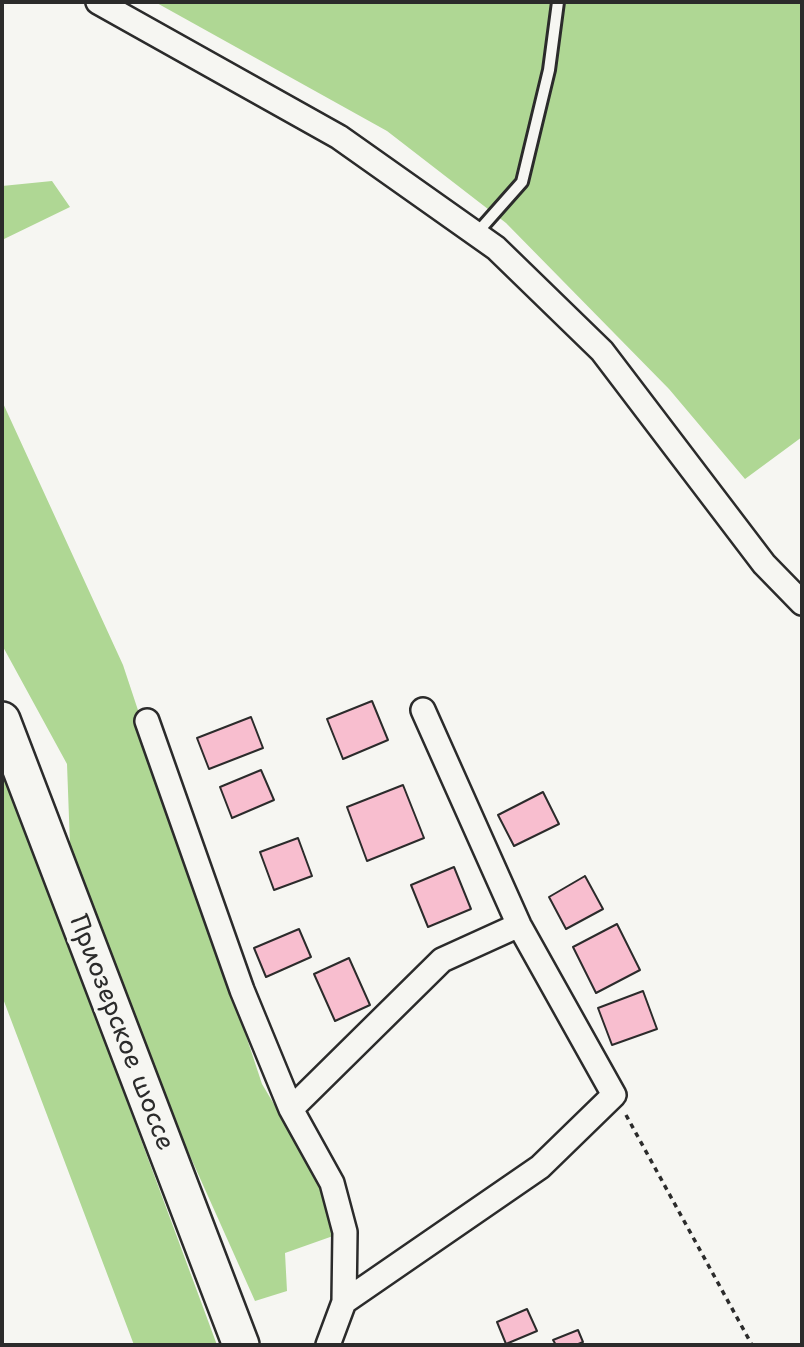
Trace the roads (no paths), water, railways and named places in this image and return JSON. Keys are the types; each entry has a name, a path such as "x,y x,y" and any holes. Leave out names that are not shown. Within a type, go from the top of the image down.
{"main road":[{"name":"Приозерское шоссе","path":"2,720 241,1345"}],"street":[{"path":"98,2 339,137 496,248 601,351 764,564 802,603"},
{"path":"344,1302 540,1167 614,1095 519,925 423,710"},
{"path":"147,721 242,990 291,1110 332,1183 345,1232 344,1302 328,1345"},
{"path":"291,1110 442,960 519,925"}],"lane":[{"path":"476,234 522,182 549,69 558,2"}]}
